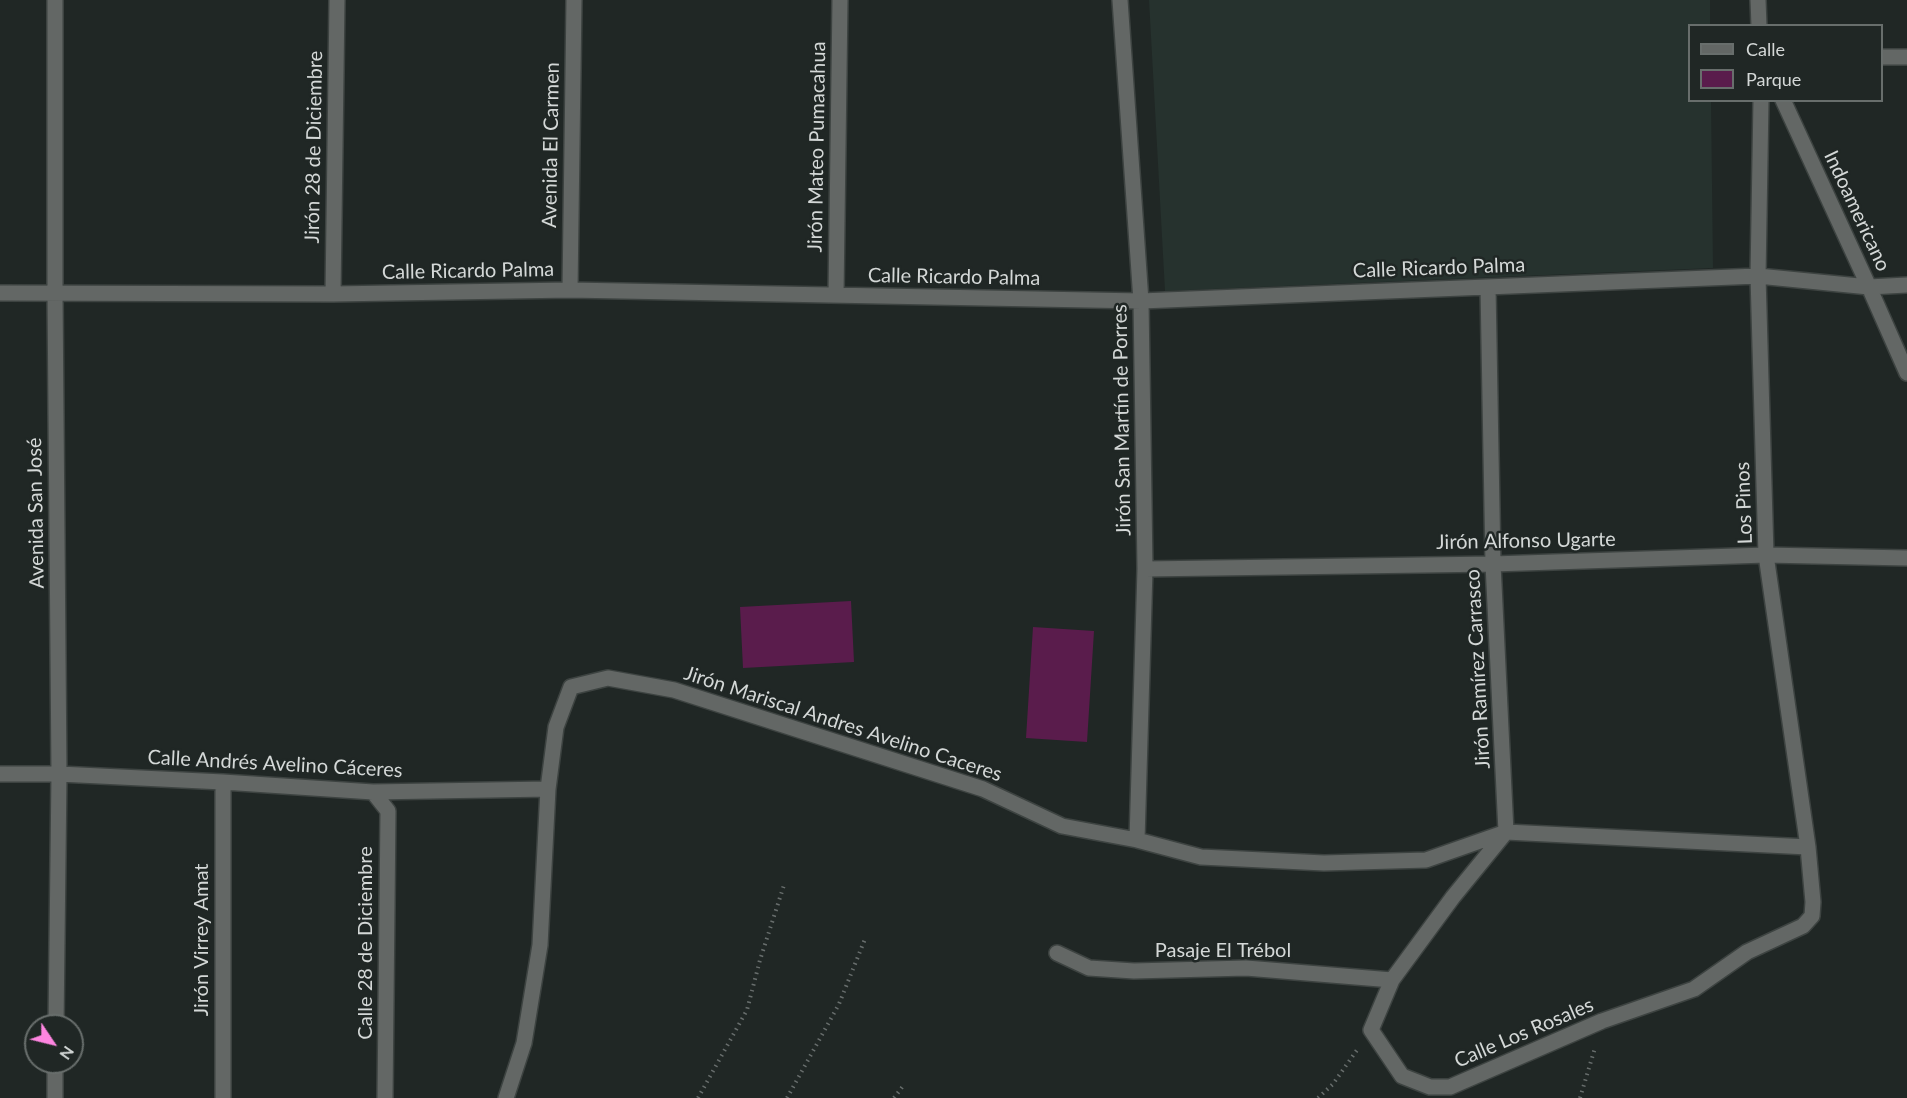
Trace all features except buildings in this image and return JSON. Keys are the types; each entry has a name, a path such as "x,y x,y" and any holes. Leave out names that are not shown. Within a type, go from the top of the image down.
{"street":[{"name":"Avenida San José","path":"55,0 59,774 56,1014"},
{"name":"Jirón 28 de Diciembre","path":"333,294 337,0"},
{"name":"Avenida El Carmen","path":"570,290 574,0"},
{"name":"Jirón Mateo Pumacahua","path":"836,295 840,0"},
{"name":"Jirón San Martín de Porres","path":"1120,0 1141,302 1145,569 1137,840"},
{"path":"1758,0 1759,24"},
{"path":"1883,57 1907,57"},
{"name":"Los Pinos","path":"1761,102 1758,276 1767,555 1814,902"},
{"name":"Indoamericano","path":"1784,102 1907,373"},
{"name":"Calle Ricardo Palma","path":"0,292 333,294 570,290 1141,302 1758,276 1869,287 1907,285"},
{"name":"Jirón Ramírez Carrasco","path":"1488,287 1493,564 1506,832"},
{"name":"Jirón Alfonso Ugarte","path":"1145,569 1493,564 1767,555 1907,558"},
{"name":"Jirón Mariscal Andres Avelino Caceres","path":"548,789 556,727 571,687 608,678 674,690 983,789 1062,826 1137,840 1201,857 1324,863 1426,860 1506,832 1808,847"},
{"name":"Calle Andrés Avelino Cáceres","path":"0,774 59,774 373,792 548,789"},
{"name":"Jirón Virrey Amat","path":"223,1098 224,782"},
{"path":"506,1098 524,1043 540,945 548,789"},
{"name":"Calle 28 de Diciembre","path":"373,792 388,811 385,1098"},
{"path":"1371,1030 1392,980 1453,897 1506,832"},
{"name":"Calle Los Rosales","path":"1371,1030 1402,1076 1430,1087 1450,1087 1602,1021 1694,989 1747,952 1803,926 1812,916 1814,902"},
{"name":"Pasaje El Trébol","path":"1057,953 1089,968 1134,971 1246,968 1392,980"},
{"path":"55,1074 55,1098"}],"path":[{"path":"698,1098 747,1010 784,885"},
{"path":"787,1098 839,1004 866,939"},
{"path":"1580,1098 1602,1021"},
{"path":"1318,1098 1333,1084 1371,1030"},
{"path":"894,1098 903,1086"}],"shaded area":[{"path":"1149,0 1710,0 1710,24 1688,24 1688,102 1711,102 1713,268 1165,291"}],"green space":[{"path":"851,601 854,662 743,668 740,607"},
{"path":"1033,627 1094,631 1087,742 1026,738"}]}
